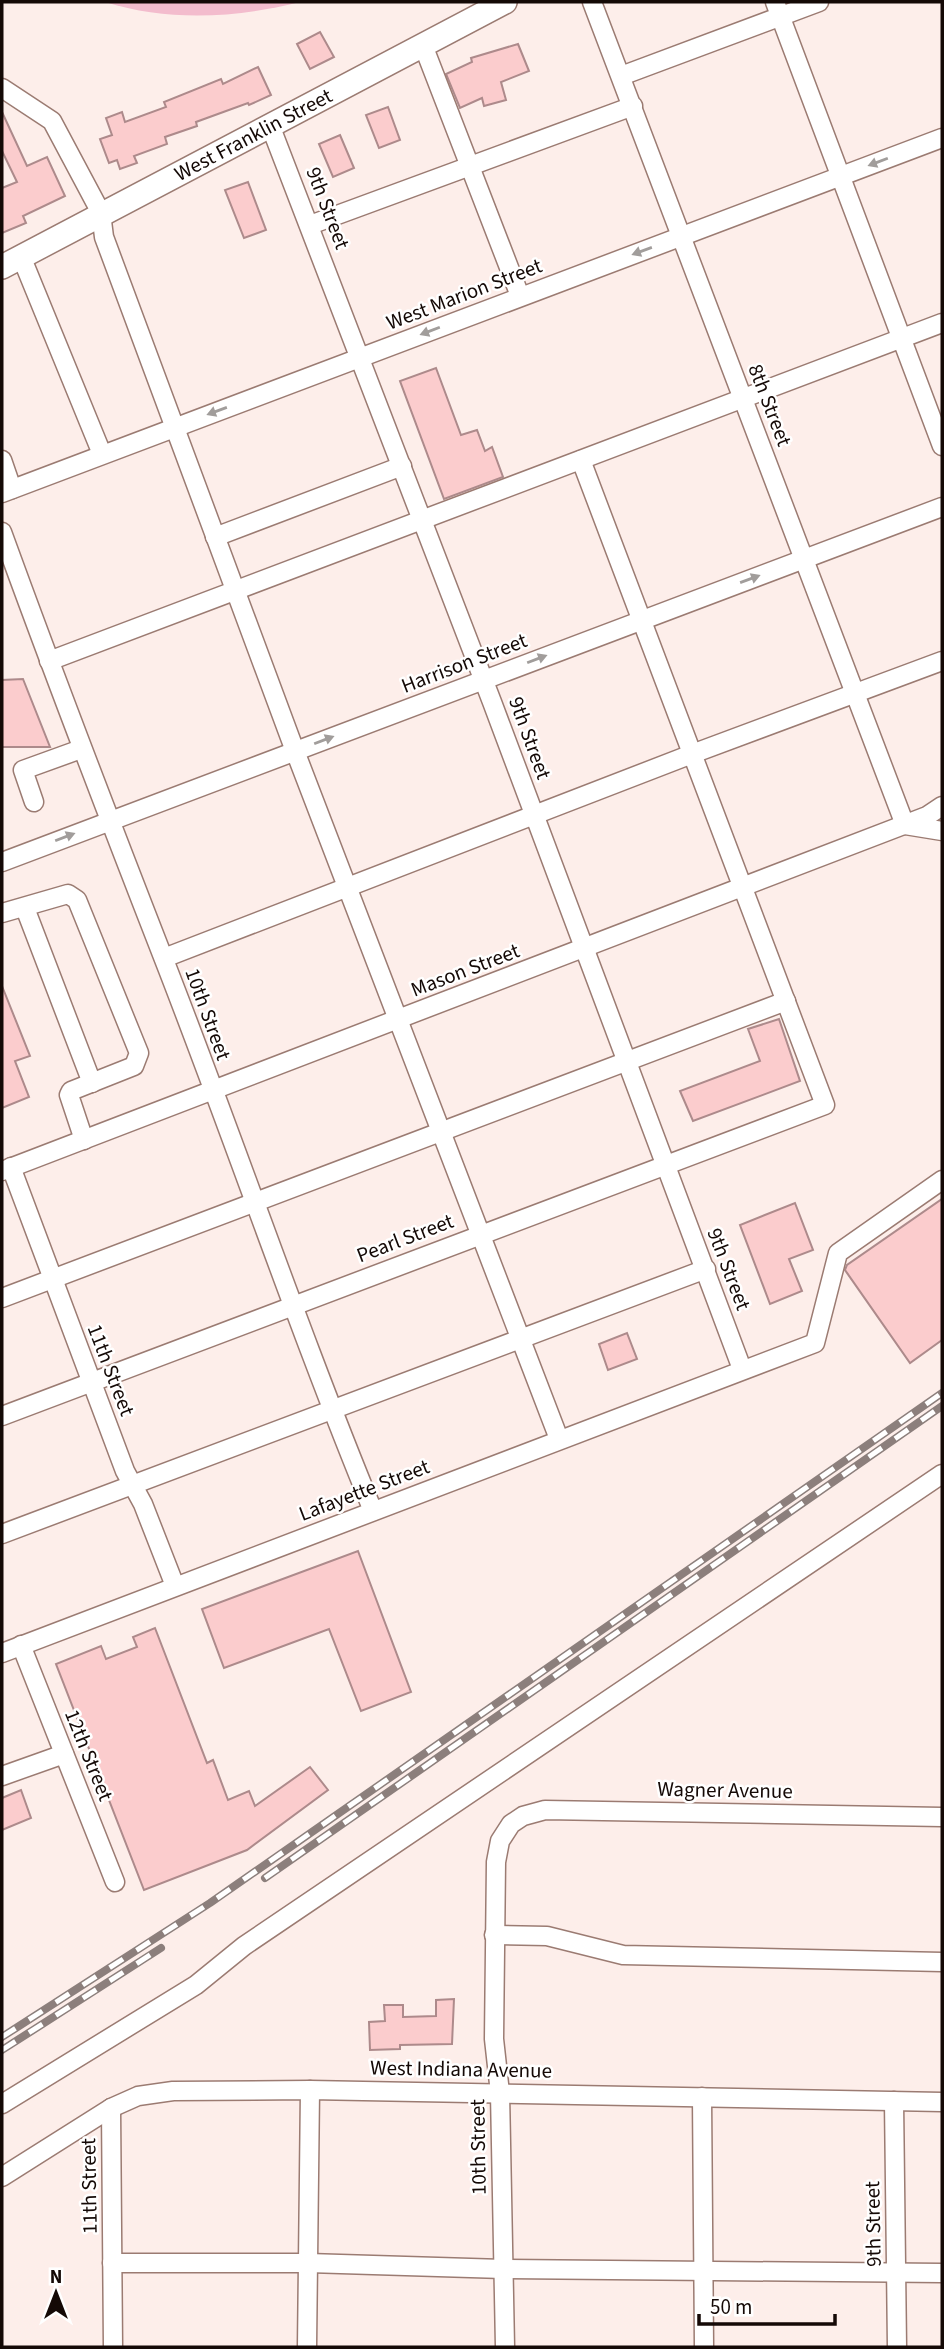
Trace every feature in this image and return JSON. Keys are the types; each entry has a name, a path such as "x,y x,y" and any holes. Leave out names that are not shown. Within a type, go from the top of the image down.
{"main road":[{"name":"West Franklin Street","path":"11,262 101,212 505,2"}],"street":[{"name":"8th Street","path":"592,2 683,235 905,825"},
{"path":"621,76 778,9 819,2"},
{"path":"778,9 942,446"},
{"path":"423,45 520,296"},
{"path":"2,88 52,121 101,212 104,237 235,592 559,1439"},
{"path":"310,225 632,106"},
{"name":"9th Street","path":"270,125 484,680 742,1368"},
{"name":"West Marion Street","path":"7,491 942,138"},
{"path":"11,262 102,454"},
{"path":"49,661 942,323"},
{"path":"2,460 7,491"},
{"path":"2,1298 786,1001 581,460"},
{"path":"215,537 401,466"},
{"name":"Harrison Street","path":"2,862 942,507"},
{"name":"10th Street","path":"2,532 81,749 164,958 331,1409 373,1511"},
{"path":"164,958 692,754 942,661"},
{"path":"34,802 23,771 81,749"},
{"name":"Mason Street","path":"6,1169 743,889 927,816 942,806"},
{"path":"905,825 942,831"},
{"path":"2,912 25,908 68,894 77,900 139,1053 134,1066 69,1095 84,1140"},
{"path":"25,908 92,1083"},
{"name":"Pearl Street","path":"2,1416 665,1163 825,1105 786,1001"},
{"name":"11th Street","path":"6,1169 52,1279 90,1382 175,1586"},
{"name":"Lafayette Street","path":"2,1653 742,1368 815,1343 838,1253 942,1180"},
{"path":"2,1534 706,1269"},
{"path":"2,2104 196,1985 244,1946 942,1475"},
{"name":"12th Street","path":"21,1645 115,1882"},
{"path":"2,1776 64,1754"},
{"name":"Wagner Avenue","path":"510,1824 523,1816 545,1810 942,1817"},
{"name":"10th Street","path":"505,2347 500,2092 494,2039 494,1935 496,1862 500,1841 510,1824"},
{"path":"494,1935 547,1936 623,1955 942,1962"},
{"path":"307,2347 310,2090"},
{"name":"West Indiana Avenue","path":"2,2177 111,2108 138,2096 173,2091 500,2092 942,2102"},
{"path":"702,2097 704,2347"},
{"name":"9th Street","path":"894,2101 897,2347"},
{"name":"11th Street","path":"111,2108 113,2347"},
{"path":"113,2263 308,2263 503,2269 942,2273"}],"shaded area":[{"path":"105,2 300,2 252,12 202,16 153,13"}],"building":[{"path":"320,32 334,57 310,69 297,44"},
{"path":"518,44 529,71 501,82 506,100 484,106 482,98 460,108 446,74 472,62 471,58"},
{"path":"258,67 271,95 196,122 197,126 165,137 167,144 134,156 137,163 120,169 117,160 109,163 100,139 112,135 106,118 122,112 125,122 166,107 164,102 221,79 223,84"},
{"path":"388,107 400,140 379,148 366,115"},
{"path":"2,112 27,166 47,157 65,196 23,216 26,223 2,233 2,188 17,182 2,151"},
{"path":"340,135 354,168 333,177 319,144"},
{"path":"248,182 266,230 244,238 225,190"},
{"path":"436,368 461,435 477,430 485,451 492,447 503,477 444,499 400,381"},
{"path":"23,679 50,747 2,747 2,680"},
{"path":"2,986 30,1056 15,1061 29,1097 2,1108"},
{"path":"779,1019 800,1081 693,1121 680,1091 760,1061 748,1029"},
{"path":"942,1199 942,1340 910,1363 845,1270 847,1265"},
{"path":"795,1203 813,1250 789,1259 802,1291 770,1304 740,1225"},
{"path":"627,1333 637,1359 608,1370 599,1344"},
{"path":"358,1551 411,1692 361,1711 329,1629 224,1668 202,1609"},
{"path":"155,1628 207,1763 213,1760 228,1800 249,1791 255,1806 310,1767 328,1790 247,1850 144,1890 56,1664 101,1646 106,1659 137,1647 133,1637"},
{"path":"21,1790 31,1818 2,1830 2,1798"},
{"path":"454,1999 452,2044 400,2045 400,2049 370,2050 369,2022 385,2021 384,2005 403,2005 403,2017 436,2016 436,2000"}],"railway":[{"path":"2,2037 210,1903 942,1393"},
{"path":"265,1878 942,1406"},
{"path":"2,2050 161,1948"}]}
